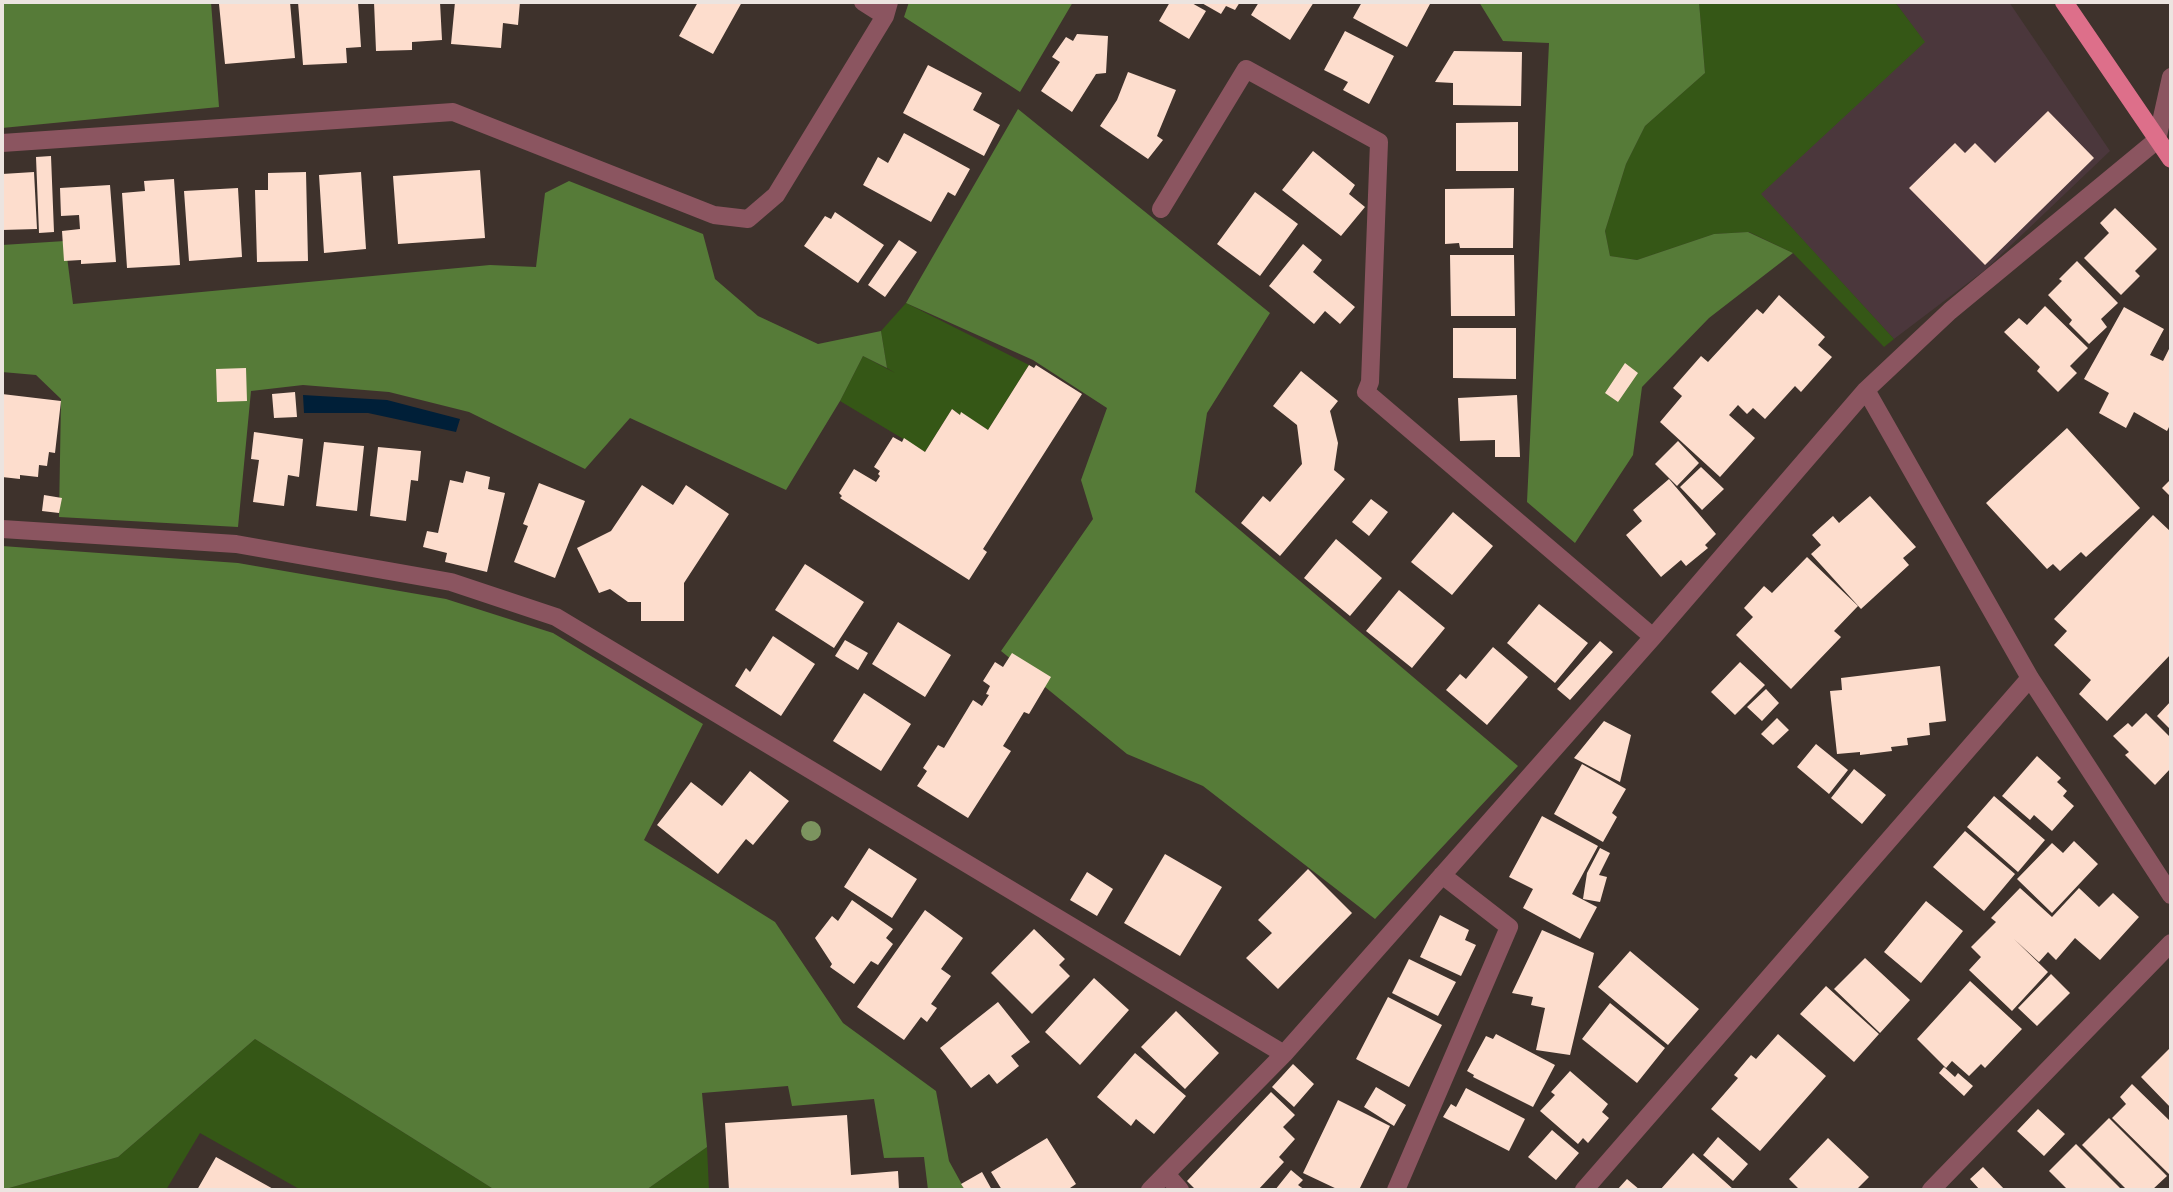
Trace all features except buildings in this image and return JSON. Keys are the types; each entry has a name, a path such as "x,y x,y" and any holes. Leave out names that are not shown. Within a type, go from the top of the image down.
{"main road":[{"path":"2064,2 2171,159"}],"street":[{"path":"2,142 453,112 714,215 748,219 776,195 887,9 863,2"},
{"path":"1160,209 1246,69 1379,142 1370,382 1366,392 1653,637"},
{"path":"1150,1190 1284,1054 1653,637 1866,390 1950,311 2157,140 2171,77"},
{"path":"1866,390 2030,678 2171,895"},
{"path":"2,529 236,544 451,582 556,617 1284,1054"},
{"path":"1584,1190 2030,678"},
{"path":"1396,1190 1509,927 1442,875"},
{"path":"1931,1190 2171,943"},
{"path":"1166,1174 1180,1190"}],"shaded area":[{"path":"1895,2 2009,2 2110,151 1985,270 1894,339 1760,194 1924,42"}],"green space":[{"path":"2,2 211,2 219,107 2,128"},
{"path":"909,2 1073,2 1020,92 904,17"},
{"path":"1479,2 1699,2 1705,73 1645,126 1626,164 1605,231 1610,256 1637,260 1714,234 1748,232 1793,253 1709,318 1642,387 1633,455 1575,543 1527,502 1549,43 1503,41"},
{"path":"1699,2 1895,2 1925,42 1761,194 1894,339 1884,347 1793,253 1749,232 1714,234 1637,260 1610,256 1605,231 1626,164 1645,126 1705,73"},
{"path":"1018,109 1270,313 1207,413 1195,492 1518,766 1375,919 1203,786 1127,754 1001,651 1093,519 1081,480 1107,408 1033,360 906,303"},
{"path":"569,181 703,234 715,279 758,316 818,344 881,331 887,368 863,356 840,401 786,490 630,418 585,469 469,412 389,392 303,385 251,391 238,527 59,517 61,399 36,375 2,372 2,245 65,241 73,304 490,265 536,267 545,193"},
{"path":"906,303 1029,365 988,430 952,409 925,452 840,401 863,356 895,373 887,368 881,331"},
{"path":"2,546 238,563 446,599 553,633 703,724 644,840 775,922 843,1023 936,1091 949,1161 965,1190 928,1190 924,1157 884,1158 874,1099 792,1106 788,1086 702,1093 707,1147 646,1190 495,1190 255,1039 118,1157 2,1190"},
{"path":"255,1039 495,1190 301,1190 200,1133 166,1190 2,1190 118,1157"},
{"path":"707,1147 709,1190 646,1190"}],"water":[{"path":"303,395 387,400 460,419 456,432 368,413 304,413"}]}
